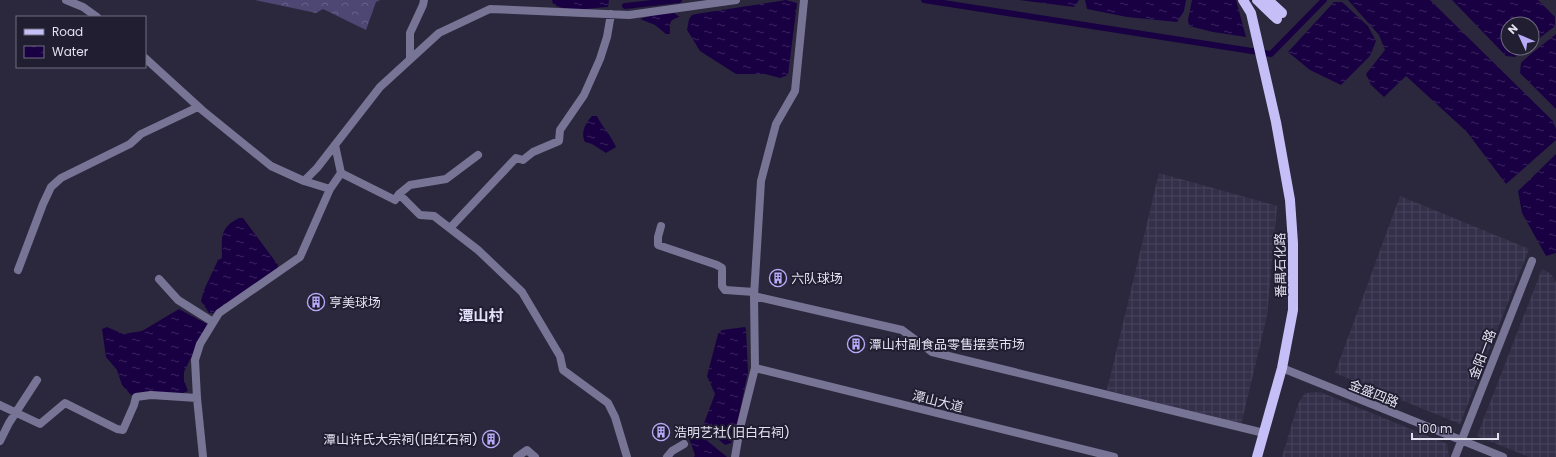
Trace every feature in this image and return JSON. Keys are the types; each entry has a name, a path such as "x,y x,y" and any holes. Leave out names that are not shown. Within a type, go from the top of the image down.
{"main road":[{"name":"番禺石化路","path":"1243,0 1251,13 1276,122 1290,200 1293,243 1293,310 1282,368 1257,457"},
{"path":"1257,0 1279,16 1268,0"}],"street":[{"path":"66,0 83,7 96,16"},
{"path":"410,59 410,33 424,0"},
{"path":"304,181 318,168 334,145 380,87 410,59 439,33 490,9 629,15 736,0"},
{"path":"735,457 740,428 755,368 754,294 761,181 776,124 795,91 804,0"},
{"path":"450,228 516,158 523,160 534,152 559,141 560,130 584,94 600,59 607,37 611,14"},
{"path":"146,59 198,107 271,166 304,181 330,189"},
{"path":"18,270 50,187 61,178 130,144 141,134 198,107"},
{"path":"203,457 195,360 200,344 219,313 300,257 330,189 341,173 334,145"},
{"path":"341,173 395,200 399,194 410,185 446,179 478,155"},
{"path":"399,194 420,215 434,216 478,250 522,292 560,356 563,370 608,404 615,417 627,457"},
{"path":"661,226 658,237 658,245 717,264 722,268 722,286 725,290 754,294 902,330 932,352 1264,433"},
{"name":"金阳一路","path":"1455,457 1532,261"},
{"path":"159,279 178,300 213,322"},
{"name":"潭山大道","path":"755,368 1114,457"},
{"name":"金盛四路","path":"1282,368 1503,457"},
{"path":"0,441 8,423 37,380"},
{"path":"0,405 40,424 65,403 117,429 123,430 136,397 151,395 197,398"},
{"path":"668,457 672,451 684,444"},
{"path":"517,457 527,450 534,457"}],"shaded area":[{"path":"1159,173 1277,206 1267,316 1241,425 1107,390"},
{"path":"1400,196 1529,249 1460,424 1335,373"},
{"path":"1542,269 1551,274 1556,282 1556,457 1529,457 1477,436"},
{"path":"1320,392 1447,444 1449,457 1282,457 1298,404 1305,393"}],"green space":[{"path":"255,0 380,0 376,2 366,30 323,9 316,13"}],"water":[{"path":"552,0 609,0 608,7 573,9 559,7 553,4"},
{"path":"786,0 797,3 788,75 780,78 765,74 736,74 700,51 687,30 689,19 692,15"},
{"path":"1019,0 1079,0 1074,7"},
{"path":"1085,0 1186,0 1184,11 1177,22 1127,17 1087,9"},
{"path":"1192,0 1236,0 1246,37 1213,32 1189,26 1188,20"},
{"path":"1348,0 1430,0 1553,121 1556,129 1556,140 1506,184 1467,132 1406,76 1384,97 1371,85 1366,74 1385,50 1379,35"},
{"path":"1452,0 1538,0 1555,17 1555,26 1540,38 1540,16 1500,16 1500,50"},
{"path":"1334,2 1342,2 1368,26 1376,41 1370,56 1341,85 1310,70 1288,52"},
{"path":"674,13 680,17 673,19 670,22 670,34 666,34 655,25 640,19 657,14"},
{"path":"1556,34 1556,109 1520,73 1521,63 1529,56 1540,56 1540,47"},
{"path":"592,116 597,116 616,147 606,153 592,144 585,142 583,131"},
{"path":"1556,154 1556,253 1546,256 1522,213 1518,191"},
{"path":"239,218 243,218 278,265 277,271 216,313 209,313 201,301 204,290 218,260 222,258 223,234 228,226"},
{"path":"179,309 207,324 184,372 184,380 188,391 183,393 131,395 122,385 117,370 106,357 102,329 107,327 123,334 142,331"},
{"path":"745,327 748,372 735,434 731,443 725,445 703,426 715,394 707,376 718,334 722,330"},
{"path":"697,433 727,457 694,457 695,455 689,438"}],"waterway":[{"path":"625,6 679,0"},
{"path":"924,0 1271,54 1324,0"}],"place":[{"name":"六队球场","path":"778,278"},
{"name":"亨美球场","path":"316,302"},
{"name":"潭山村副食品零售摆卖市场","path":"856,344"},
{"name":"浩明艺社(旧白石祠)","path":"661,432"},
{"name":"潭山许氏大宗祠(旧红石祠)","path":"491,439"}],"district":[{"name":"潭山村","path":"481,316"}]}
